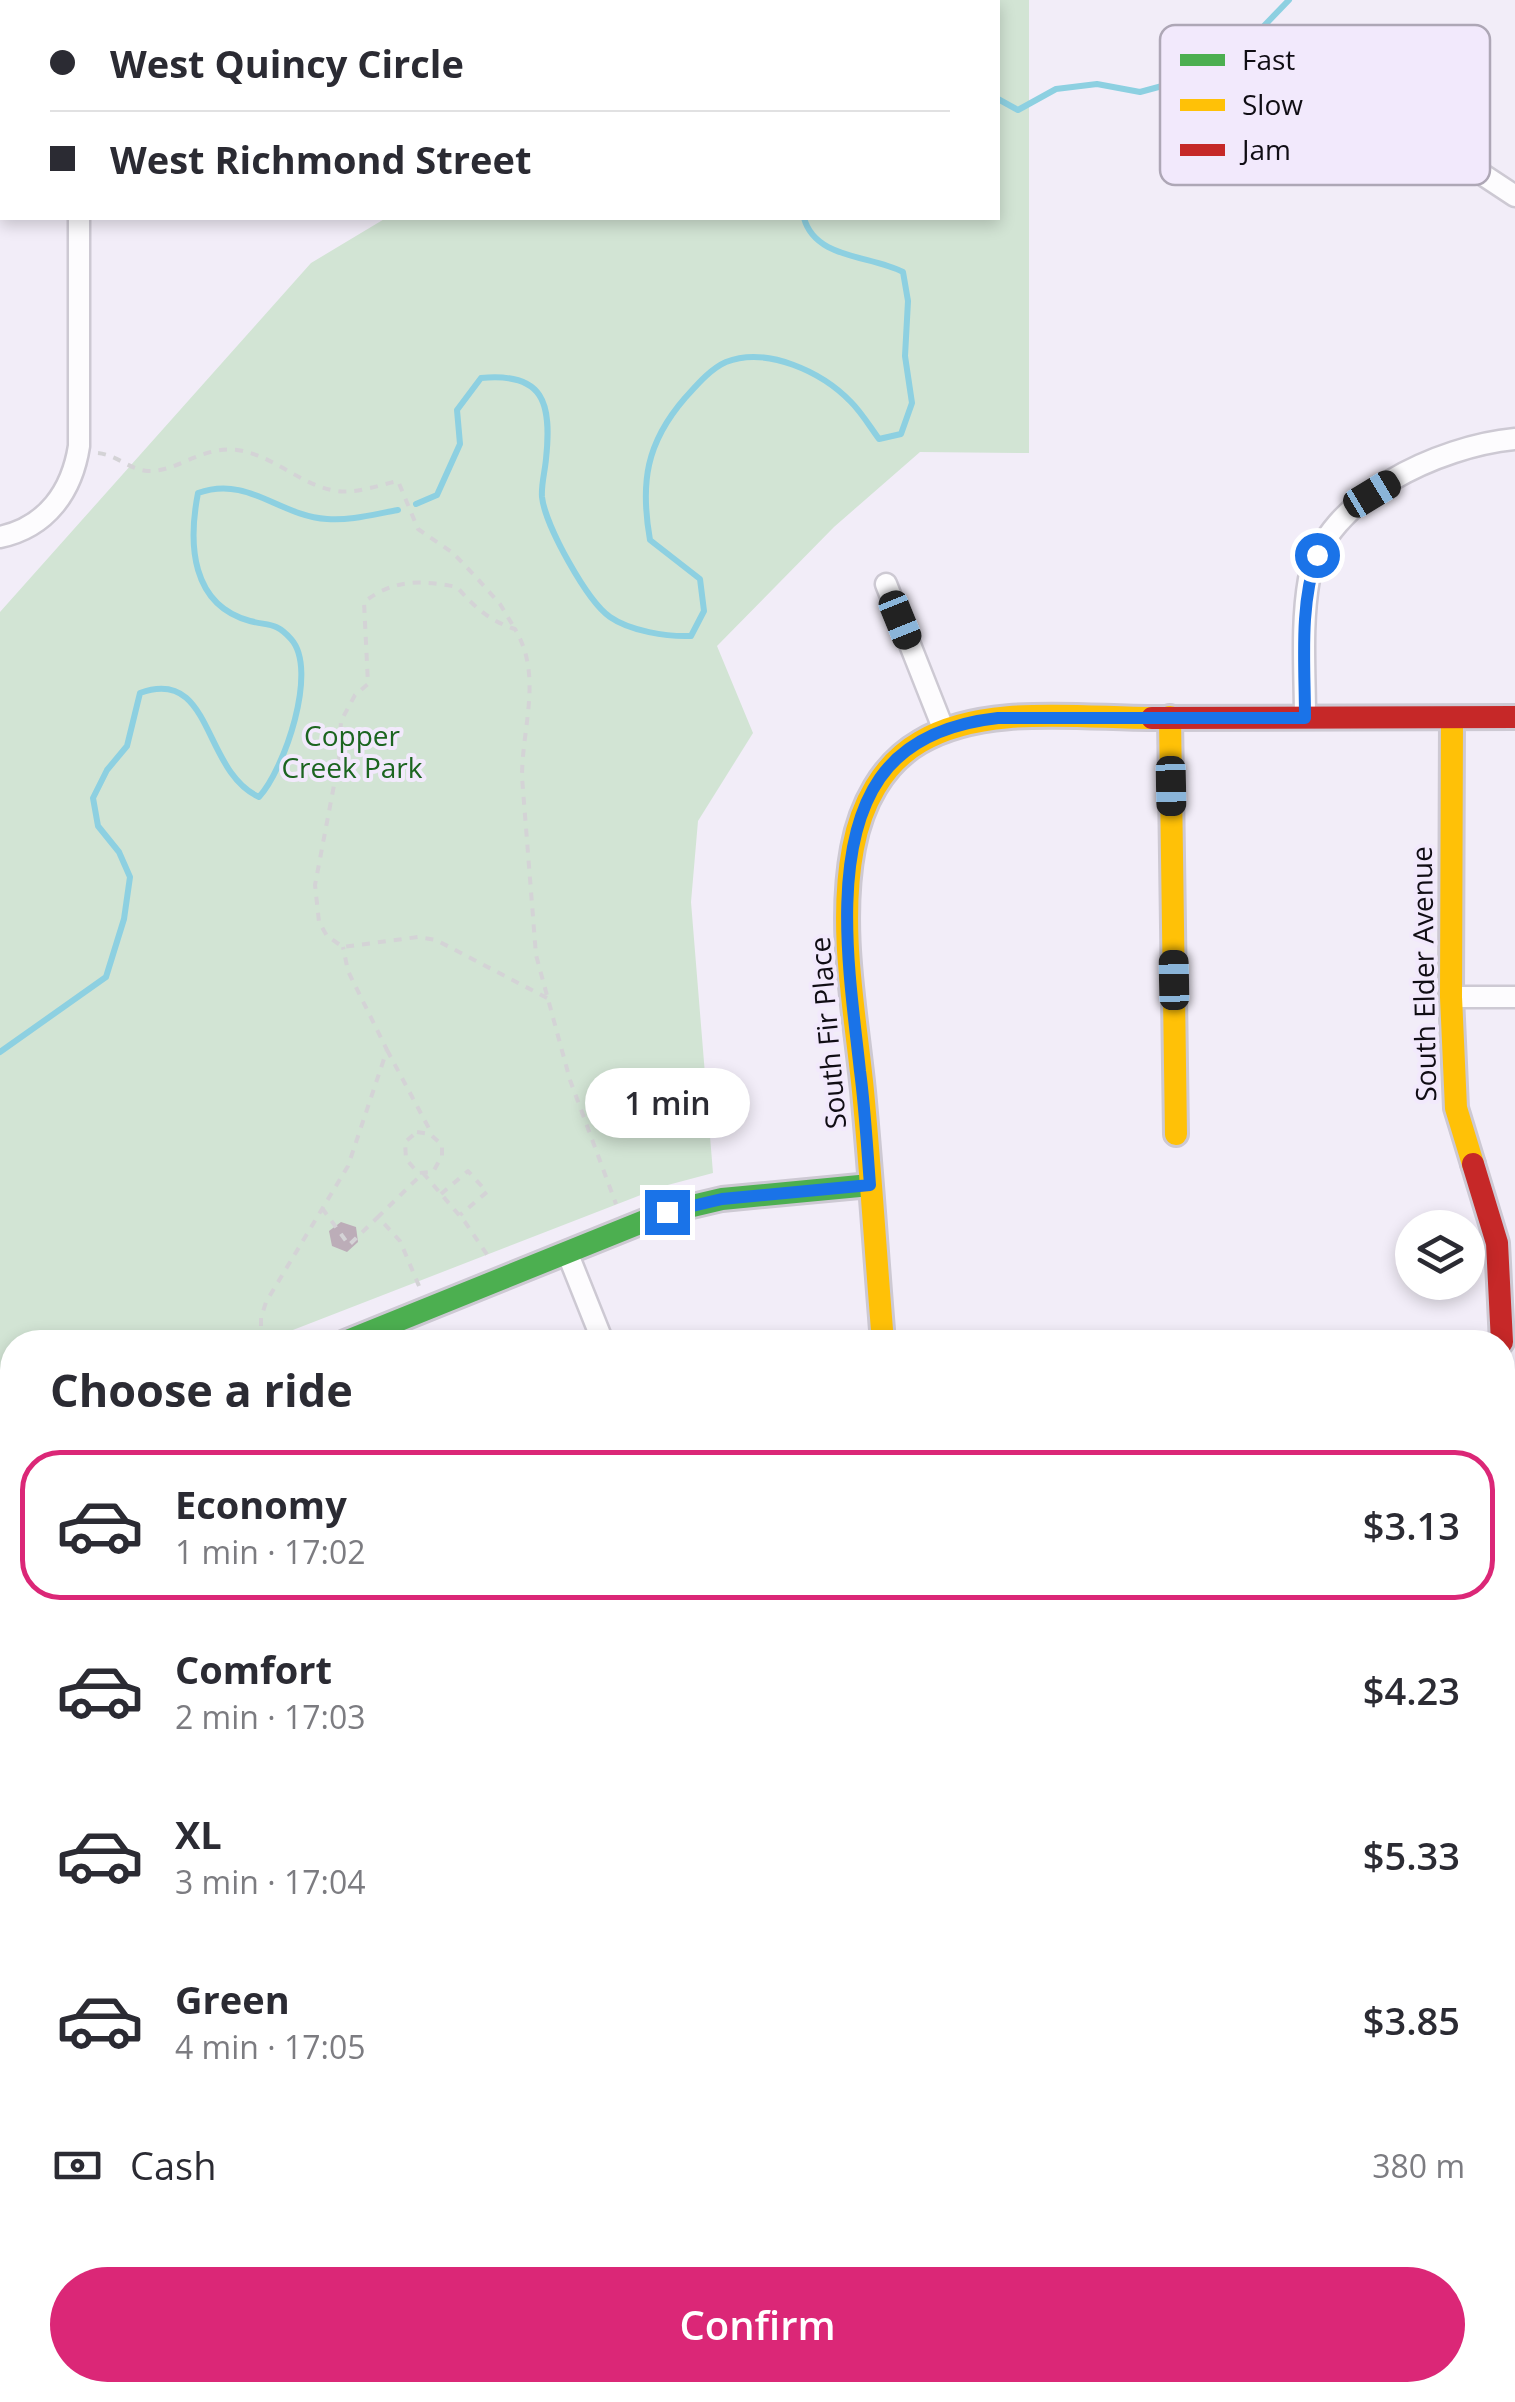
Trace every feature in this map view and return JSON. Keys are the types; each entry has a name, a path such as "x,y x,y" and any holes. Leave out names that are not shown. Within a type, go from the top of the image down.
{"street":[{"path":"1490,179 1515,196"},
{"path":"0,537 26,528 46,515 75,471 79,446 80,220"},
{"path":"1305,718 1305,611 1310,576 1328,535 1372,494 1430,461 1470,447 1515,439"},
{"path":"886,584 943,728 998,718 1515,718"},
{"path":"1170,717 1176,1134"},
{"name":"South Elder Avenue","path":"1452,718 1451,997 1456,1108 1496,1243 1501,1330"},
{"name":"South Fir Place","path":"882,1330 848,931 853,854 859,826 880,778 920,742 943,728"},
{"path":"1451,997 1515,997"},
{"path":"375,1330 693,1204 870,1185"},
{"path":"567,1252 598,1330"}],"path":[{"path":"98,453 112,454 138,470 152,471 197,454 233,450 256,454 340,492 398,481 418,529 453,553 500,604 524,643 530,668 522,777 536,955 570,1080 618,1208"},
{"path":"515,629 476,608 458,587 436,583 403,581 364,602 368,684 355,695 341,722 315,885 319,922 326,936 343,947 418,936 436,940 547,998"},
{"path":"343,947 348,970 387,1050 443,1152 433,1172 418,1172 406,1160 405,1142 417,1132 434,1136"},
{"path":"261,1330 266,1302 348,1166 387,1050"},
{"path":"441,1194 468,1172 478,1182 486,1192 460,1216"},
{"path":"322,1208 349,1244 423,1173"},
{"path":"423,1173 460,1216 490,1260"},
{"path":"378,1217 400,1241 420,1288"}],"green space":[{"name":"Copper Creek Park","path":"1000,0 1029,0 1029,453 920,452 834,527 717,646 753,733 698,821 691,902 713,1173 664,1186 293,1330 0,1330 0,612 311,263 383,220 1000,220"}],"building":[{"path":"341,1222 356,1227 358,1242 347,1252 332,1246 329,1231"}],"waterway":[{"path":"1265,25 1289,0"},
{"path":"1000,100 1018,110 1056,89 1097,84 1140,92 1160,87"},
{"path":"416,504 437,495 460,444 457,410 481,378 519,380 531,386 545,407 548,439 542,497 559,543 579,579 601,608 618,622 649,632 691,636 704,611 700,579 650,540 646,482 662,431 699,383 720,365 742,358 759,357 793,365 839,391 879,439 901,434 912,403 905,356 908,301 903,272 831,249 810,231 805,220"},
{"path":"0,1052 106,977 124,919 130,877 119,852 98,826 93,798 107,770 127,746 140,693 164,689 181,694 195,707 227,766 241,784 259,797 287,743 300,695 299,654 281,630 230,613 205,587 195,552 198,493 232,489 327,519 398,510"}],"traffic: fast":[{"path":"375,1330 667,1212 722,1199 870,1185"}],"traffic: slow":[{"path":"882,1330 847,939 849,878 861,816 875,787 895,762 920,742 945,730 973,722 1033,716 1152,718"},
{"path":"1170,717 1176,1134"},
{"path":"1452,718 1451,997 1456,1108 1473,1164"}],"traffic: jam":[{"path":"1152,718 1515,717"},
{"path":"1473,1164 1497,1243 1501,1330"}],"route":[{"path":"667,1212 722,1199 870,1185 848,931 853,854 859,826 880,778 920,742 943,728 969,721 1305,718 1305,611 1317,555"}]}
